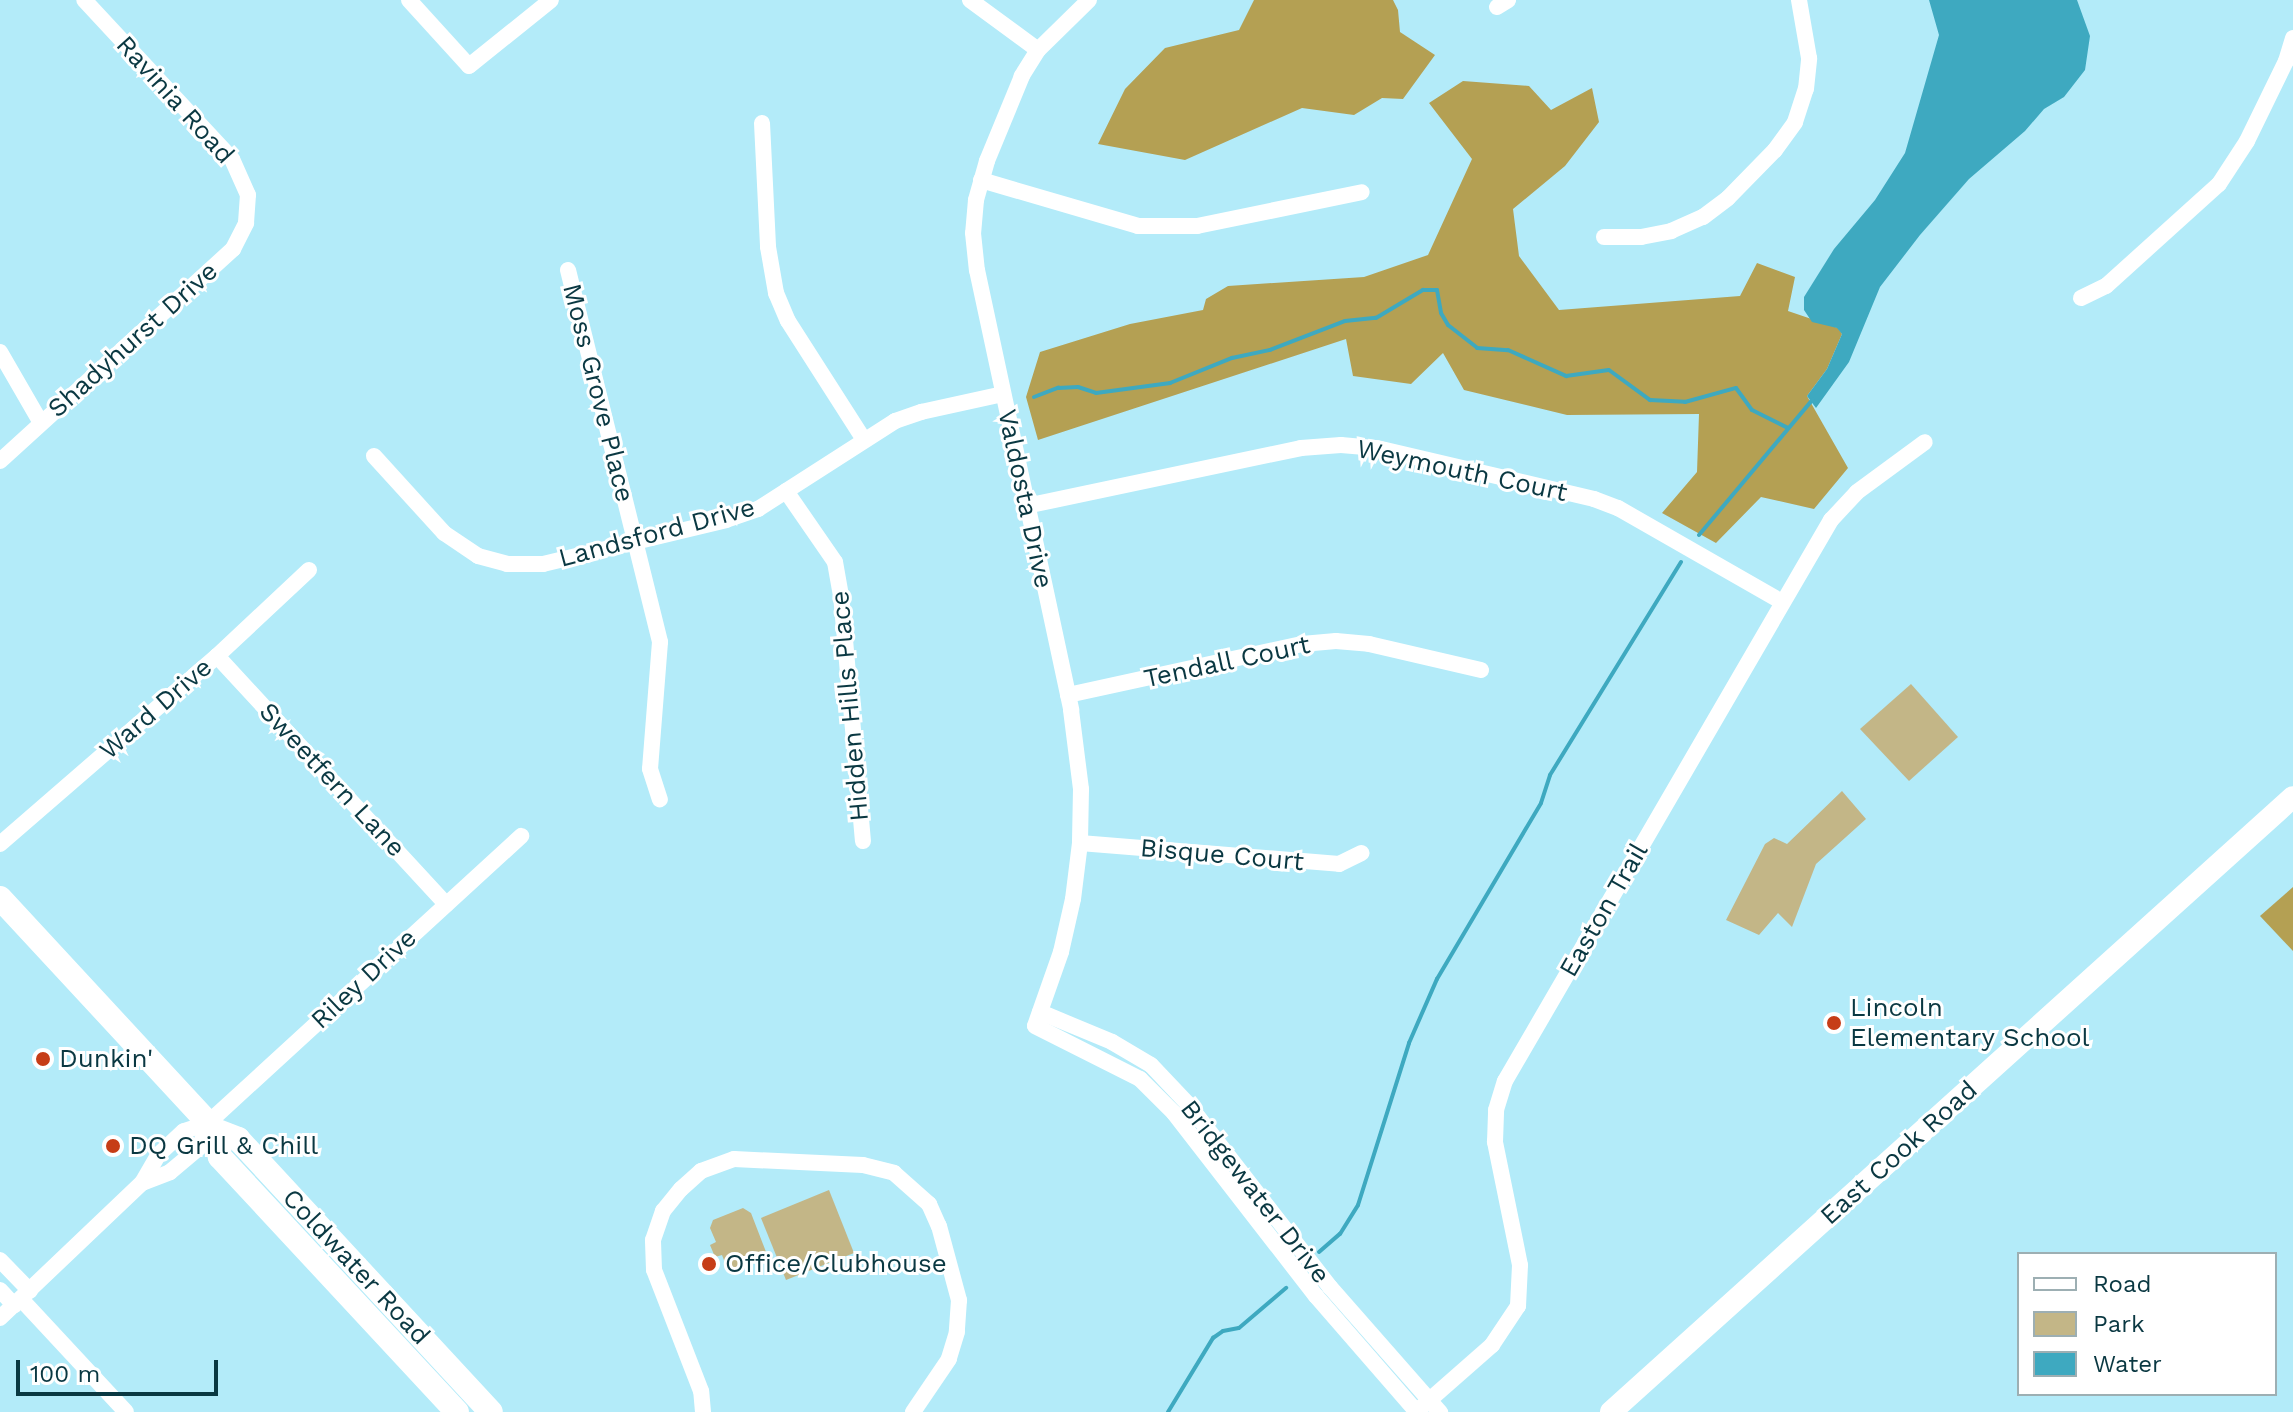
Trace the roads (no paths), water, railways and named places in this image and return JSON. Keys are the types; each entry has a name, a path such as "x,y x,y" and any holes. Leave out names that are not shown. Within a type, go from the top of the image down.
{"main road":[{"name":"East Cook Road","path":"1611,1412 2293,797"},
{"name":"Coldwater Road","path":"0,898 212,1127 238,1139 491,1412"},
{"name":"Coldwater Road","path":"212,1127 220,1157 457,1412"}],"street":[{"name":"Ravinia Road","path":"84,0 232,159 243,178 249,208"},
{"path":"409,0 469,66 551,0"},
{"path":"970,0 1038,50"},
{"name":"Valdosta Drive","path":"1038,1019 1061,952 1080,843 1081,789 1068,695 1026,506 973,233 981,180 1011,101 1038,50 1089,0"},
{"path":"1604,237 1641,237 1671,231 1703,217 1728,198 1775,150 1795,122 1806,89 1809,58 1799,0"},
{"path":"2081,298 2106,286 2219,184 2252,132 2286,61 2293,38"},
{"path":"762,123 768,247 776,293 788,321 864,440"},
{"path":"981,180 1138,226 1197,226 1362,192"},
{"name":"Shadyhurst Drive","path":"0,461 233,249 242,236 249,208"},
{"name":"Moss Grove Place","path":"568,270 660,642 650,769 660,799"},
{"path":"0,352 41,423"},
{"name":"Landsford Drive","path":"374,456 444,533 478,556 507,564 543,564 726,520 758,509 895,421 921,412 1003,394"},
{"name":"Easton Trail","path":"1426,1409 1492,1345 1518,1306 1520,1265 1495,1142 1496,1110 1505,1081 1782,602 1842,505 1925,442"},
{"name":"Weymouth Court","path":"1026,506 1301,448 1341,445 1377,448 1594,499 1618,508 1782,602"},
{"name":"Hidden Hills Place","path":"786,491 835,562 841,595 863,841"},
{"name":"Ward Drive","path":"0,844 217,656 309,570"},
{"name":"Tendall Court","path":"1068,695 1302,644 1336,641 1369,644 1481,670"},
{"name":"Sweetfern Lane","path":"217,656 446,904"},
{"name":"Riley Drive","path":"0,1318 142,1183 170,1172 199,1148 212,1127 521,836"},
{"name":"Bisque Court","path":"1080,843 1339,864 1362,853"},
{"name":"Bridgewater Drive","path":"1038,1019 1140,1079 1163,1102 1316,1296 1426,1409"},
{"path":"703,1412 701,1391 654,1270 653,1240 663,1211 681,1189 701,1171 734,1159 863,1165 894,1173 929,1204 939,1226 959,1300 957,1332 949,1359 913,1412"},
{"path":"0,1260 22,1298 126,1412"},
{"path":"0,1290 22,1298"}],"water":[{"path":"1929,0 2077,0 2090,36 2085,70 2064,97 2044,109 2025,131 1969,179 1920,235 1880,287 1849,362 1816,408 1807,396 1827,369 1842,334 1837,328 1812,322 1804,310 1804,297 1834,249 1875,200 1905,153 1939,35"}],"waterway":[{"path":"1034,397 1058,388 1078,387 1096,393 1170,383 1232,358 1270,350 1345,321 1376,318 1423,290 1437,290 1441,313 1448,325 1477,348 1508,350 1566,376 1609,370 1650,400 1685,402 1736,388 1752,410 1788,428"},
{"path":"1699,535 1813,399"},
{"path":"1319,1252 1340,1234 1358,1205 1409,1043 1437,979 1541,803 1550,775 1681,562"},
{"path":"1168,1412 1213,1338 1223,1331 1239,1328 1286,1288"}],"place":[{"name":"Lincoln Elementary School","path":"1834,1023"},
{"name":"Dunkin'","path":"43,1059"},
{"name":"DQ Grill & Chill","path":"113,1146"},
{"name":"Office/Clubhouse","path":"709,1264"}]}
